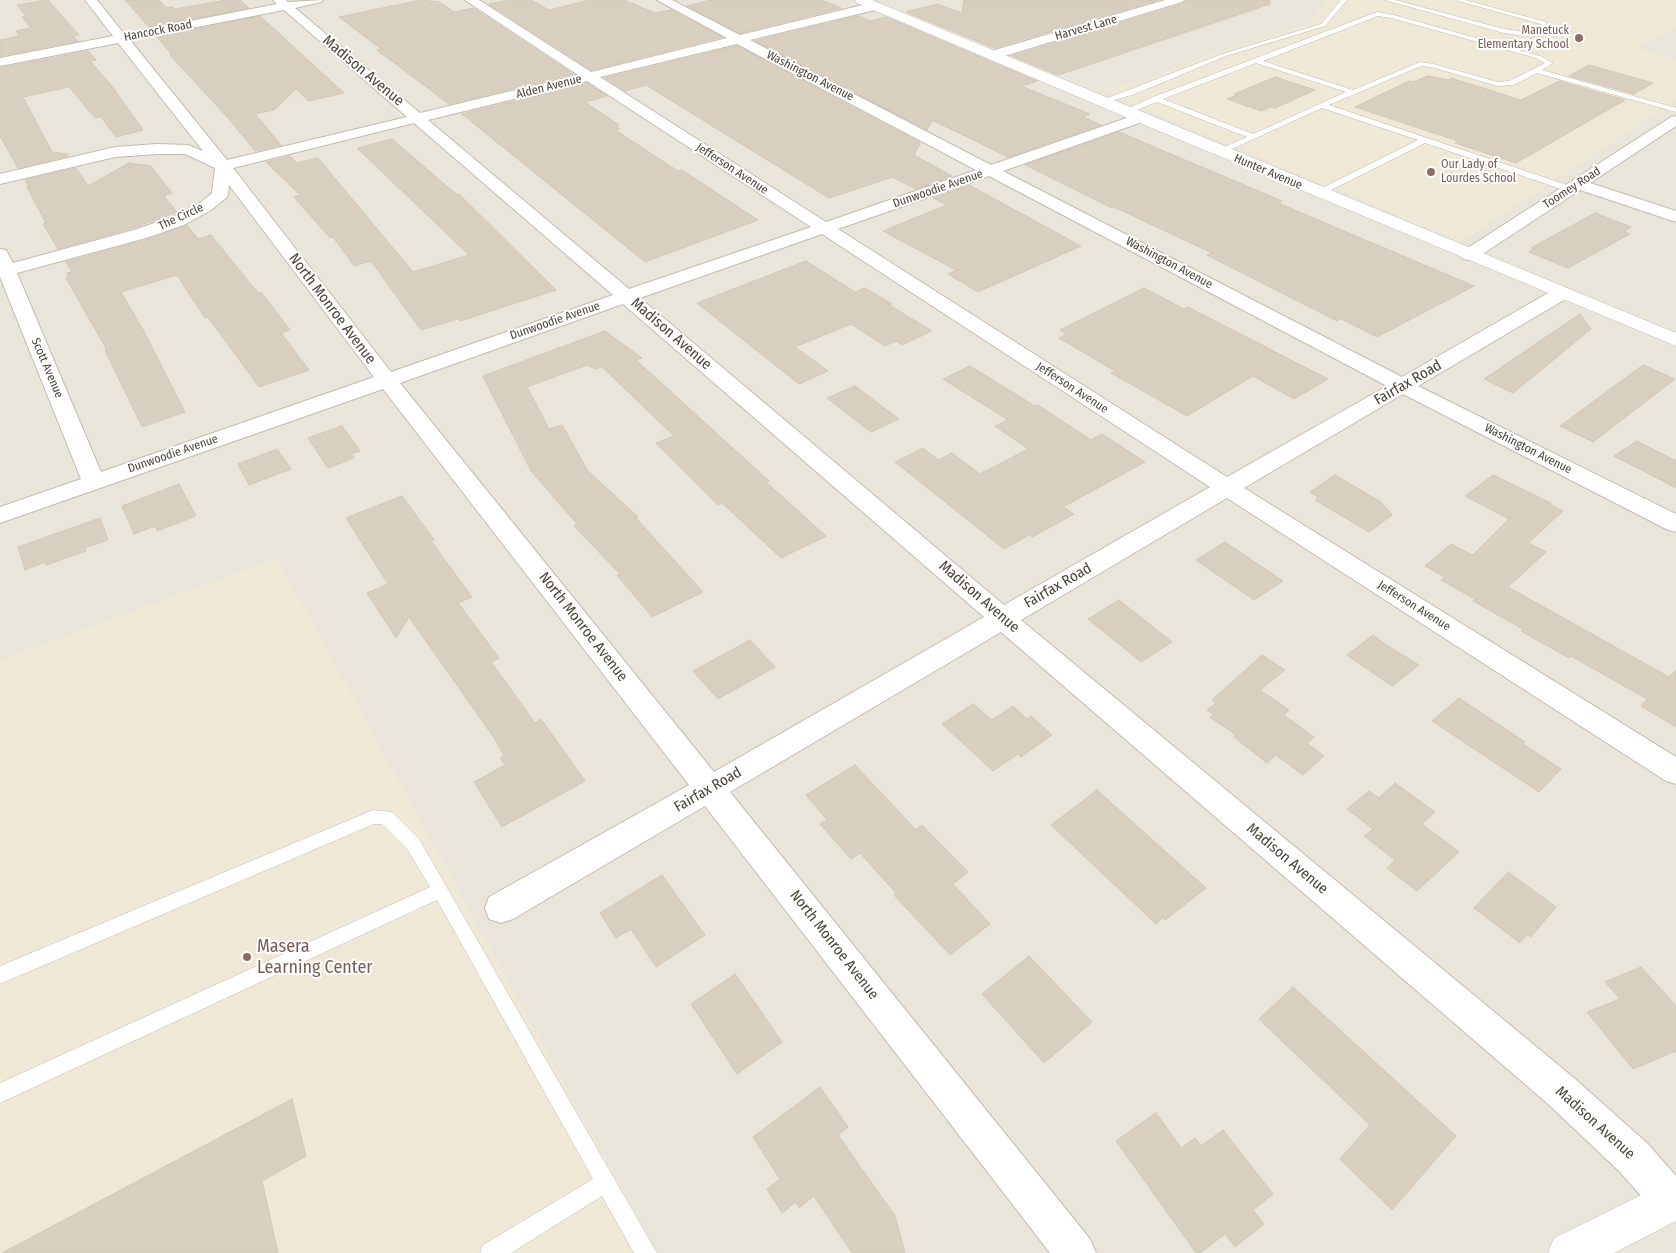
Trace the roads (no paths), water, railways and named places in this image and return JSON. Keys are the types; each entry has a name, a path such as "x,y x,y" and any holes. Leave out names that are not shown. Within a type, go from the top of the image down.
{"street":[{"name":"North Monroe Avenue","path":"92,0 223,166 386,379 711,788 1076,1253"},
{"name":"Hancock Road","path":"0,62 282,3 317,0"},
{"name":"Jefferson Avenue","path":"471,0 1227,488 1676,772"},
{"name":"Washington Avenue","path":"663,0 1403,386 1676,524"},
{"name":"Harvest Lane","path":"993,56 1178,0"},
{"name":"Madison Avenue","path":"282,3 1002,618 1574,1102 1634,1158 1674,1200"},
{"name":"Alden Avenue","path":"223,166 739,40 868,3"},
{"name":"Hunter Avenue","path":"868,3 1319,193 1676,340"},
{"name":"Dunwoodie Avenue","path":"0,515 386,379 992,170 1132,115"},
{"name":"Toomey Road","path":"1469,255 1673,125"},
{"path":"0,179 115,152 157,149 188,150 223,166"},
{"name":"The Circle","path":"2,265 140,234 178,221 205,207 220,195 223,166"},
{"path":"1574,187 1676,217"},
{"name":"Scott Avenue","path":"2,265 94,482"},
{"name":"Fairfax Road","path":"501,908 1562,293"},
{"path":"1569,1253 1674,1200"}],"lane":[{"path":"1101,102 1132,92 1224,55 1323,25 1344,0"},
{"path":"1388,0 1504,32 1532,35 1546,31 1544,23 1458,0"},
{"path":"1132,115 1156,100 1377,14 1392,16 1538,57 1550,63 1511,83 1498,84 1431,65 1420,64 1322,105 1221,152"},
{"path":"1257,61 1353,92"},
{"path":"1535,70 1676,110"},
{"path":"1156,100 1254,137"},
{"path":"1322,105 1424,140 1574,187"},
{"path":"1319,193 1424,140"},
{"path":"0,975 373,817 386,817 413,844 646,1253"},
{"path":"0,1093 440,890"},
{"path":"492,1253 606,1182"}],"place":[{"name":"Manetuck Elementary School","path":"1579,38"},
{"name":"Our Lady of Lourdes School","path":"1431,172"},
{"name":"Masera Learning Center","path":"247,957"}]}
